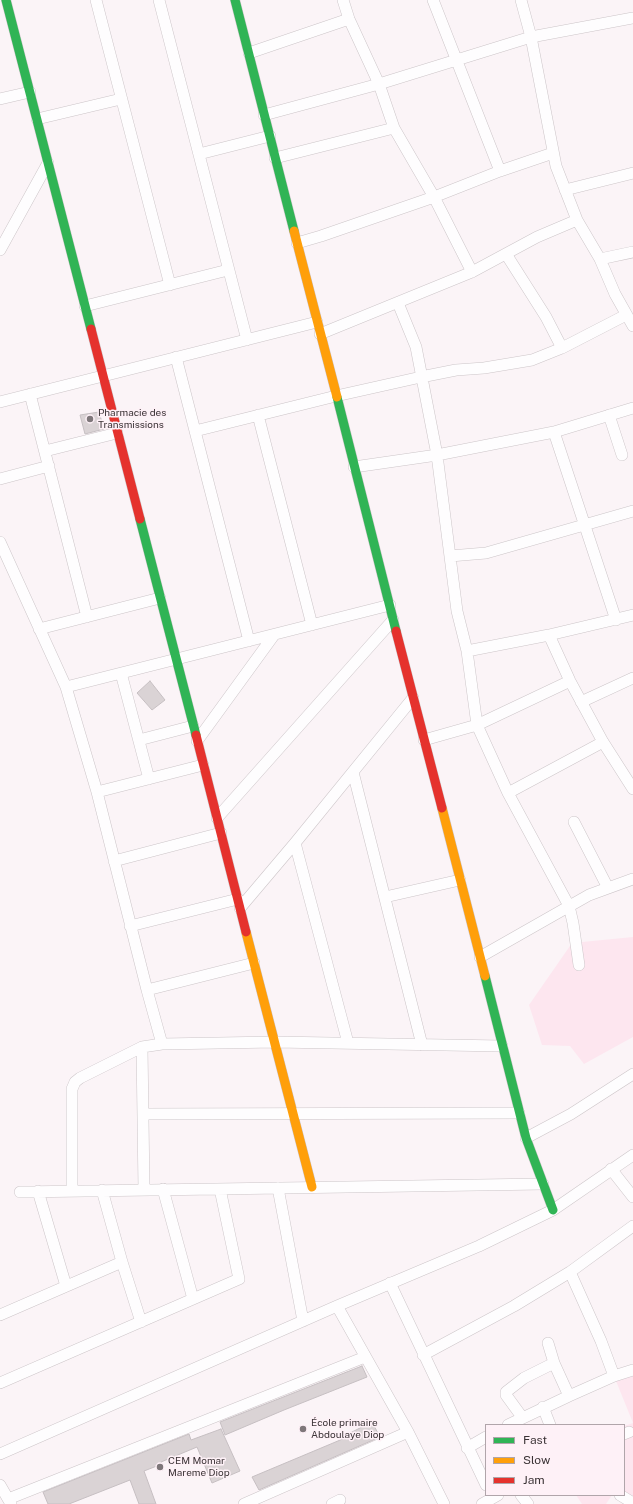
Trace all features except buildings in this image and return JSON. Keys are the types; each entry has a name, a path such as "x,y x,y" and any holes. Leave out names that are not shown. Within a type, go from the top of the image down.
{"street":[{"path":"6,0 312,1187"},
{"path":"159,0 247,340"},
{"path":"235,0 519,1113 526,1138 554,1210"},
{"path":"343,0 349,19 378,84 394,128 434,197 472,272"},
{"path":"433,0 500,171"},
{"path":"521,0 531,37 556,166 577,220 600,259 615,294 633,326"},
{"path":"100,1 121,99 170,286"},
{"path":"264,115 378,84 457,58 531,37 633,18"},
{"path":"249,53 349,19"},
{"path":"0,98 30,92"},
{"path":"37,119 121,99"},
{"path":"275,158 394,128"},
{"path":"199,154 270,136"},
{"path":"297,242 335,231 434,197 500,171 553,153"},
{"path":"0,250 48,163"},
{"path":"565,190 633,173"},
{"path":"320,334 472,272 537,237 577,220"},
{"path":"600,259 633,252"},
{"path":"506,254 546,317 562,348"},
{"path":"85,306 170,286 228,270"},
{"path":"398,303 416,347 437,455 457,611 467,651 477,725 508,793 569,906 579,965"},
{"path":"195,431 336,396 421,377 456,370 484,368 532,360 562,348 626,315"},
{"path":"0,402 317,322"},
{"path":"176,357 249,641"},
{"path":"30,394 87,617"},
{"path":"354,467 437,455 554,432 633,408"},
{"path":"609,415 622,455"},
{"path":"258,416 312,625"},
{"path":"554,432 616,620"},
{"path":"45,451 117,433"},
{"path":"0,478 49,466"},
{"path":"450,556 486,553 633,511"},
{"path":"0,542 66,687 97,792 130,926 162,1044"},
{"path":"39,629 160,598"},
{"path":"66,687 390,605"},
{"path":"467,651 550,635 633,616"},
{"path":"217,818 393,620"},
{"path":"197,740 274,635"},
{"path":"550,635 581,702 603,742 633,788"},
{"path":"121,673 149,779"},
{"path":"581,702 633,678"},
{"path":"424,740 477,725 570,681"},
{"path":"130,926 239,903 296,843 413,698"},
{"path":"139,740 193,726"},
{"path":"508,793 603,742"},
{"path":"97,792 203,765"},
{"path":"353,772 422,1045"},
{"path":"574,822 608,888"},
{"path":"114,861 221,833"},
{"path":"296,843 348,1043"},
{"path":"480,957 589,895 633,879"},
{"path":"385,897 460,880"},
{"path":"147,990 254,963"},
{"path":"72,1191 72,1089 75,1082 80,1078 142,1047 162,1044 275,1042 502,1046"},
{"path":"142,1047 144,1190"},
{"path":"526,1138 571,1114 633,1074"},
{"path":"143,1114 519,1113"},
{"path":"0,1454 390,1283 468,1252 554,1210 633,1155"},
{"path":"610,1170 633,1197"},
{"path":"20,1192 543,1184"},
{"path":"278,1188 303,1321"},
{"path":"0,1383 239,1279 220,1189"},
{"path":"102,1190 122,1262 141,1322"},
{"path":"163,1190 193,1299"},
{"path":"38,1191 66,1286"},
{"path":"423,1355 514,1306 570,1272 633,1226"},
{"path":"0,1315 122,1262"},
{"path":"570,1272 601,1342 614,1376"},
{"path":"390,1283 467,1448 485,1483"},
{"path":"337,1306 408,1432 444,1504"},
{"path":"548,1343 554,1363 569,1396"},
{"path":"0,1485 10,1501 366,1357"},
{"path":"522,1417 506,1395 506,1392 524,1378 554,1363"},
{"path":"510,1424 543,1407 614,1376 633,1370"},
{"path":"543,1407 550,1424"},
{"path":"244,1504 408,1432"},
{"path":"467,1448 485,1438"},
{"path":"482,1504 494,1496"},
{"path":"522,1496 528,1504"},
{"path":"622,1496 633,1503"}],"shaded area":[{"path":"633,937 633,1037 584,1064 570,1046 542,1045 529,1005 572,943"},
{"path":"633,1369 633,1423 614,1376"},
{"path":"633,1423 633,1500 625,1496 625,1426"},
{"path":"577,1496 611,1496 606,1504 582,1504"}],"traffic: fast":[{"path":"6,0 91,329"},
{"path":"235,0 294,231"},
{"path":"337,397 396,631"},
{"path":"140,519 196,735"},
{"path":"485,976 526,1138 553,1210"}],"traffic: slow":[{"path":"294,231 337,397"},
{"path":"442,808 485,976"},
{"path":"246,932 312,1187"}],"traffic: jam":[{"path":"91,329 140,519"},
{"path":"396,631 442,808"},
{"path":"196,735 246,932"}],"place":[{"name":"Pharmacie des Transmissions","path":"90,419"},
{"name":"École primaire Abdoulaye Diop","path":"303,1429"},
{"name":"CEM Momar Mareme Diop","path":"160,1467"}]}
